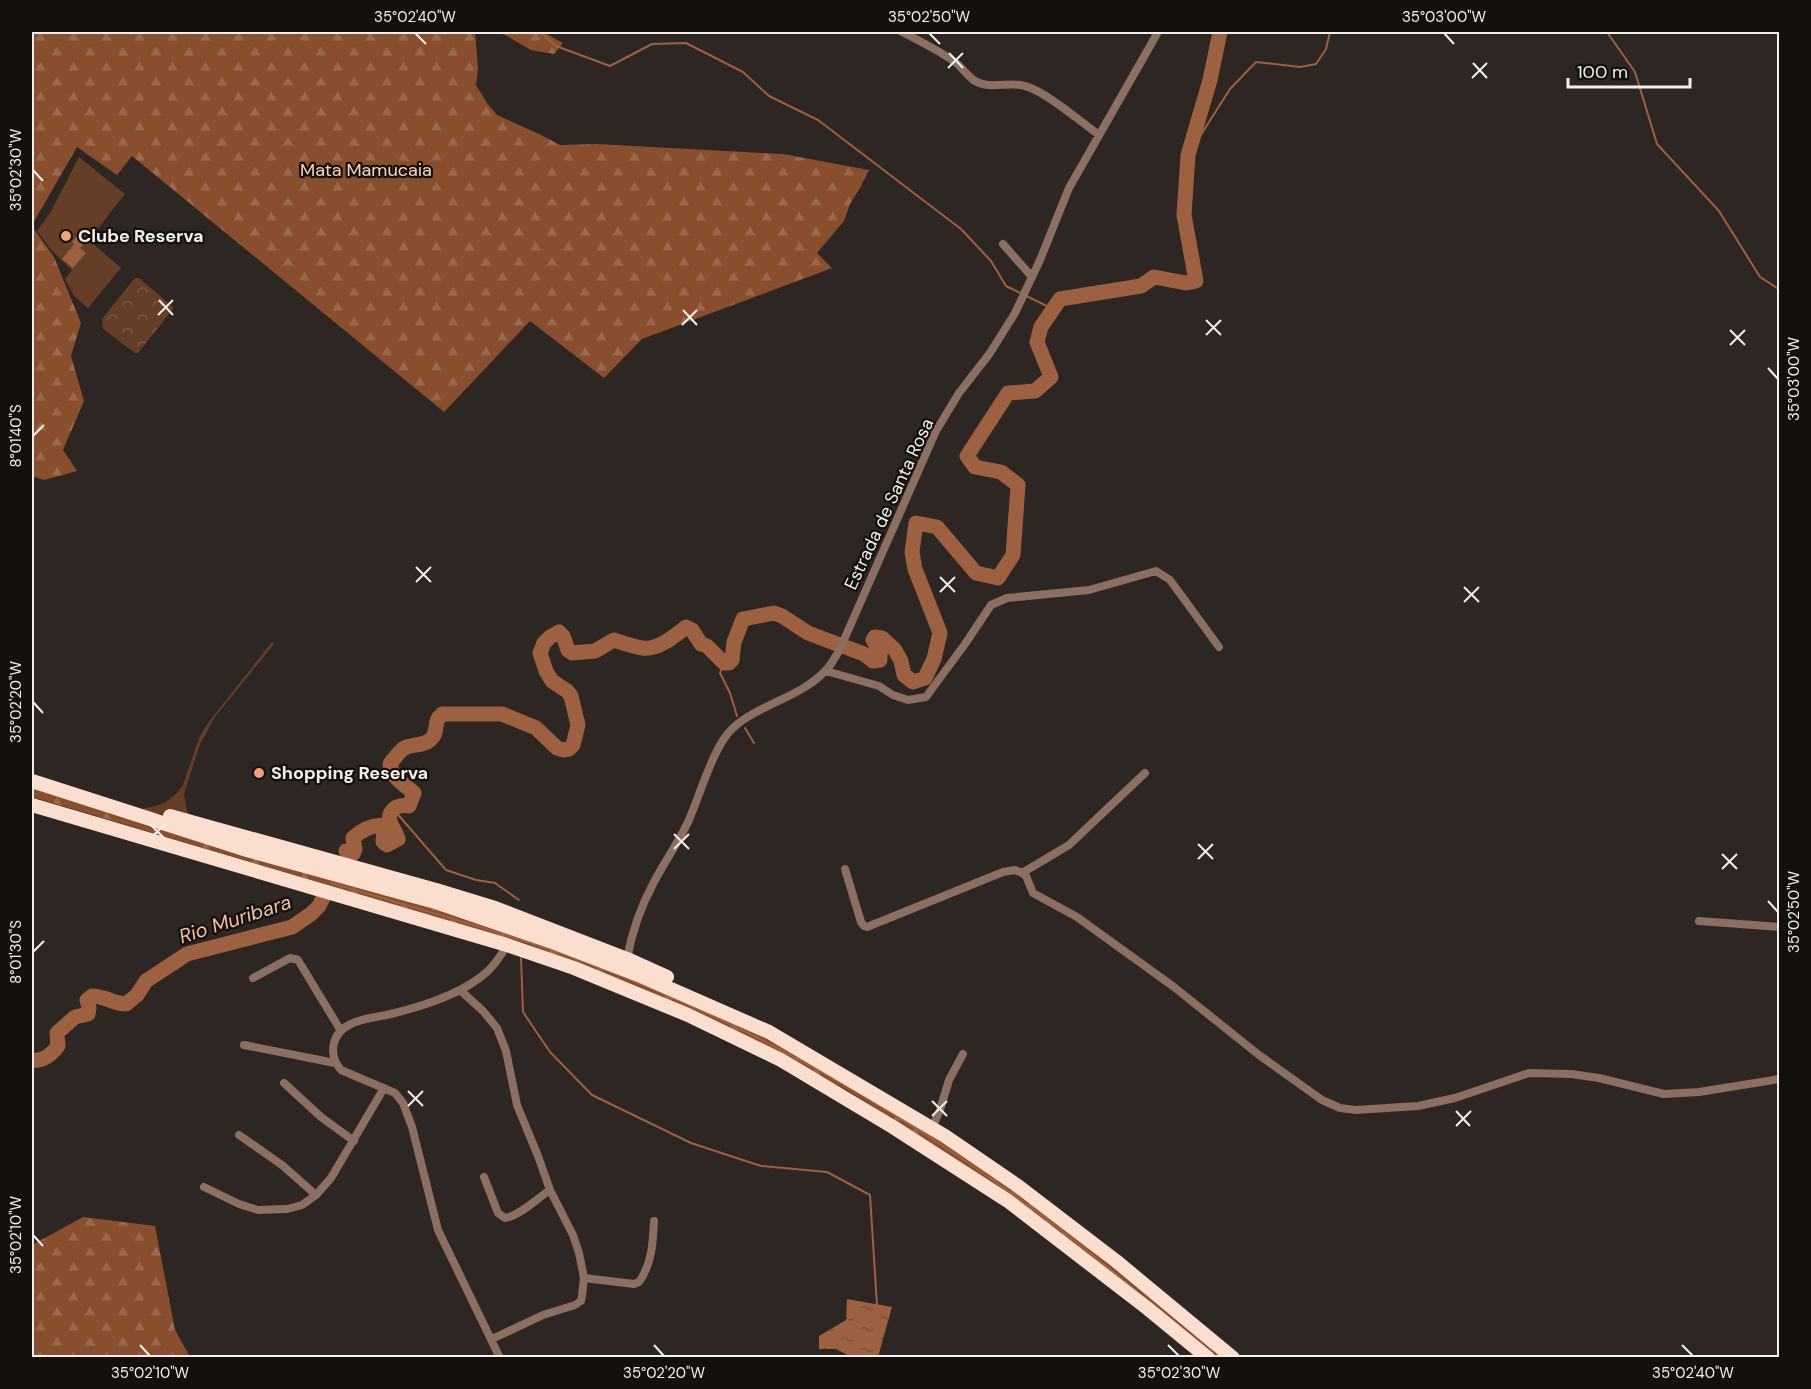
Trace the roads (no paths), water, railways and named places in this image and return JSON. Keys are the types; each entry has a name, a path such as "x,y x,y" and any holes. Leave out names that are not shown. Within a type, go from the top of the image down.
{"highway":[{"path":"32,775 495,908 627,959 707,996 805,1044 840,1065 862,1086"},
{"path":"32,781 247,850 435,902 555,943 641,976 769,1032 932,1128 1014,1184 1116,1261 1233,1358"},
{"path":"32,806 507,945 574,968 688,1015 791,1066 893,1127 1008,1202 1147,1308 1208,1358"}],"street":[{"path":"902,32 957,63 975,81 991,86 1015,84 1027,86 1048,98 1099,135"},
{"name":"Estrada de Santa Rosa","path":"627,959 639,914 654,881 688,822 722,742 734,727 747,718 826,671 839,651 936,431 959,393 990,353 1015,313 1069,188 1158,32"},
{"path":"1003,244 1032,277"},
{"path":"826,671 879,686 892,695 908,700 926,697 991,605 998,600 1089,590 1156,571 1170,580 1219,647"},
{"path":"1022,873 1069,845 1145,772"},
{"path":"845,869 861,922 867,927 1003,872 1015,870 1022,873 1026,876 1033,893 1077,917 1174,987 1259,1055 1322,1100 1340,1108 1356,1110 1418,1106 1455,1098 1529,1072 1599,1078 1664,1094 1699,1092 1779,1079"},
{"path":"1699,921 1779,927"},
{"path":"500,1358 438,1230 412,1127 403,1103 395,1093 341,1070 332,1055 335,1040 341,1031 351,1024 403,1011 460,990 488,971 507,945"},
{"path":"254,978 290,958 298,960 341,1031"},
{"path":"460,990 483,1011 497,1028 506,1051 517,1105 550,1190 573,1235 584,1278 581,1301 575,1305 543,1315 492,1339"},
{"path":"244,1045 335,1063"},
{"path":"932,1128 949,1080 963,1054"},
{"path":"284,1083 321,1117 354,1141"},
{"path":"204,1187 239,1204 258,1210 286,1209 302,1204 316,1195 331,1178 384,1088"},
{"path":"239,1135 282,1165 316,1195"},
{"path":"484,1177 498,1213 505,1218 509,1218 550,1190"},
{"path":"584,1278 633,1284 639,1282 648,1265 653,1246 654,1221"}],"water":[{"path":"77,236 85,242 80,248 86,253 73,268 62,259 74,244 72,242"},
{"path":"847,1299 892,1307 878,1357 851,1357 836,1349 819,1349 819,1336 846,1320"}],"waterway":[{"path":"540,32 556,46 610,66 652,44 686,43 743,72 769,96 818,120 961,229 991,261 1006,286 1053,309"},
{"name":"Rio Muribara","path":"346,851 353,854 355,849 353,838 371,827 384,826 383,842 387,845 398,839 391,824 391,812 397,807 409,806 414,793 396,777 390,764 403,749 424,744 430,740 435,734 437,720 442,714 502,714 536,728 557,748 569,749 573,745 578,725 571,696 552,681 540,653 544,643 559,632 568,650 572,653 595,651 614,640 639,647 654,647 666,642 686,627 692,630 701,644 707,646 724,663 729,663 732,660 734,642 743,619 774,613 808,633 864,654 873,661 880,660 880,651 873,640 875,637 882,638 895,650 901,661 904,675 913,682 925,678 934,659 940,633 915,569 912,552 916,523 937,527 976,573 998,578 1013,555 1018,485 1001,472 975,467 967,456 1008,393 1035,391 1051,377 1037,342 1041,327 1060,299 1141,286 1154,277 1186,283 1196,281 1184,215 1188,155 1210,80 1220,32"},
{"path":"1188,155 1230,89 1256,62 1300,67 1316,64 1326,49 1330,32"},
{"path":"1607,32 1635,72 1657,144 1719,211 1760,277 1780,290"},
{"path":"724,663 720,673 730,693 737,716"},
{"path":"745,728 754,743"},
{"path":"394,810 446,870 476,880 495,883 519,900"},
{"path":"331,883 494,931 574,958 718,1018 844,1085 966,1161 1024,1202 1136,1291"},
{"name":"Rio Muribara","path":"32,1060 43,1059 53,1052 58,1046 57,1033 75,1017 88,1014 87,1000 92,996 126,1004 137,995 146,981 187,954 292,927 311,914 323,898"},
{"path":"521,958 523,1012 550,1052 592,1095 691,1143 761,1166 827,1172 870,1195 877,1305"}],"place":[{"name":"Clube Reserva","path":"66,236"},
{"name":"Shopping Reserva","path":"259,773"}],"park label":[{"name":"Mata Mamucaia","path":"366,170"}]}
